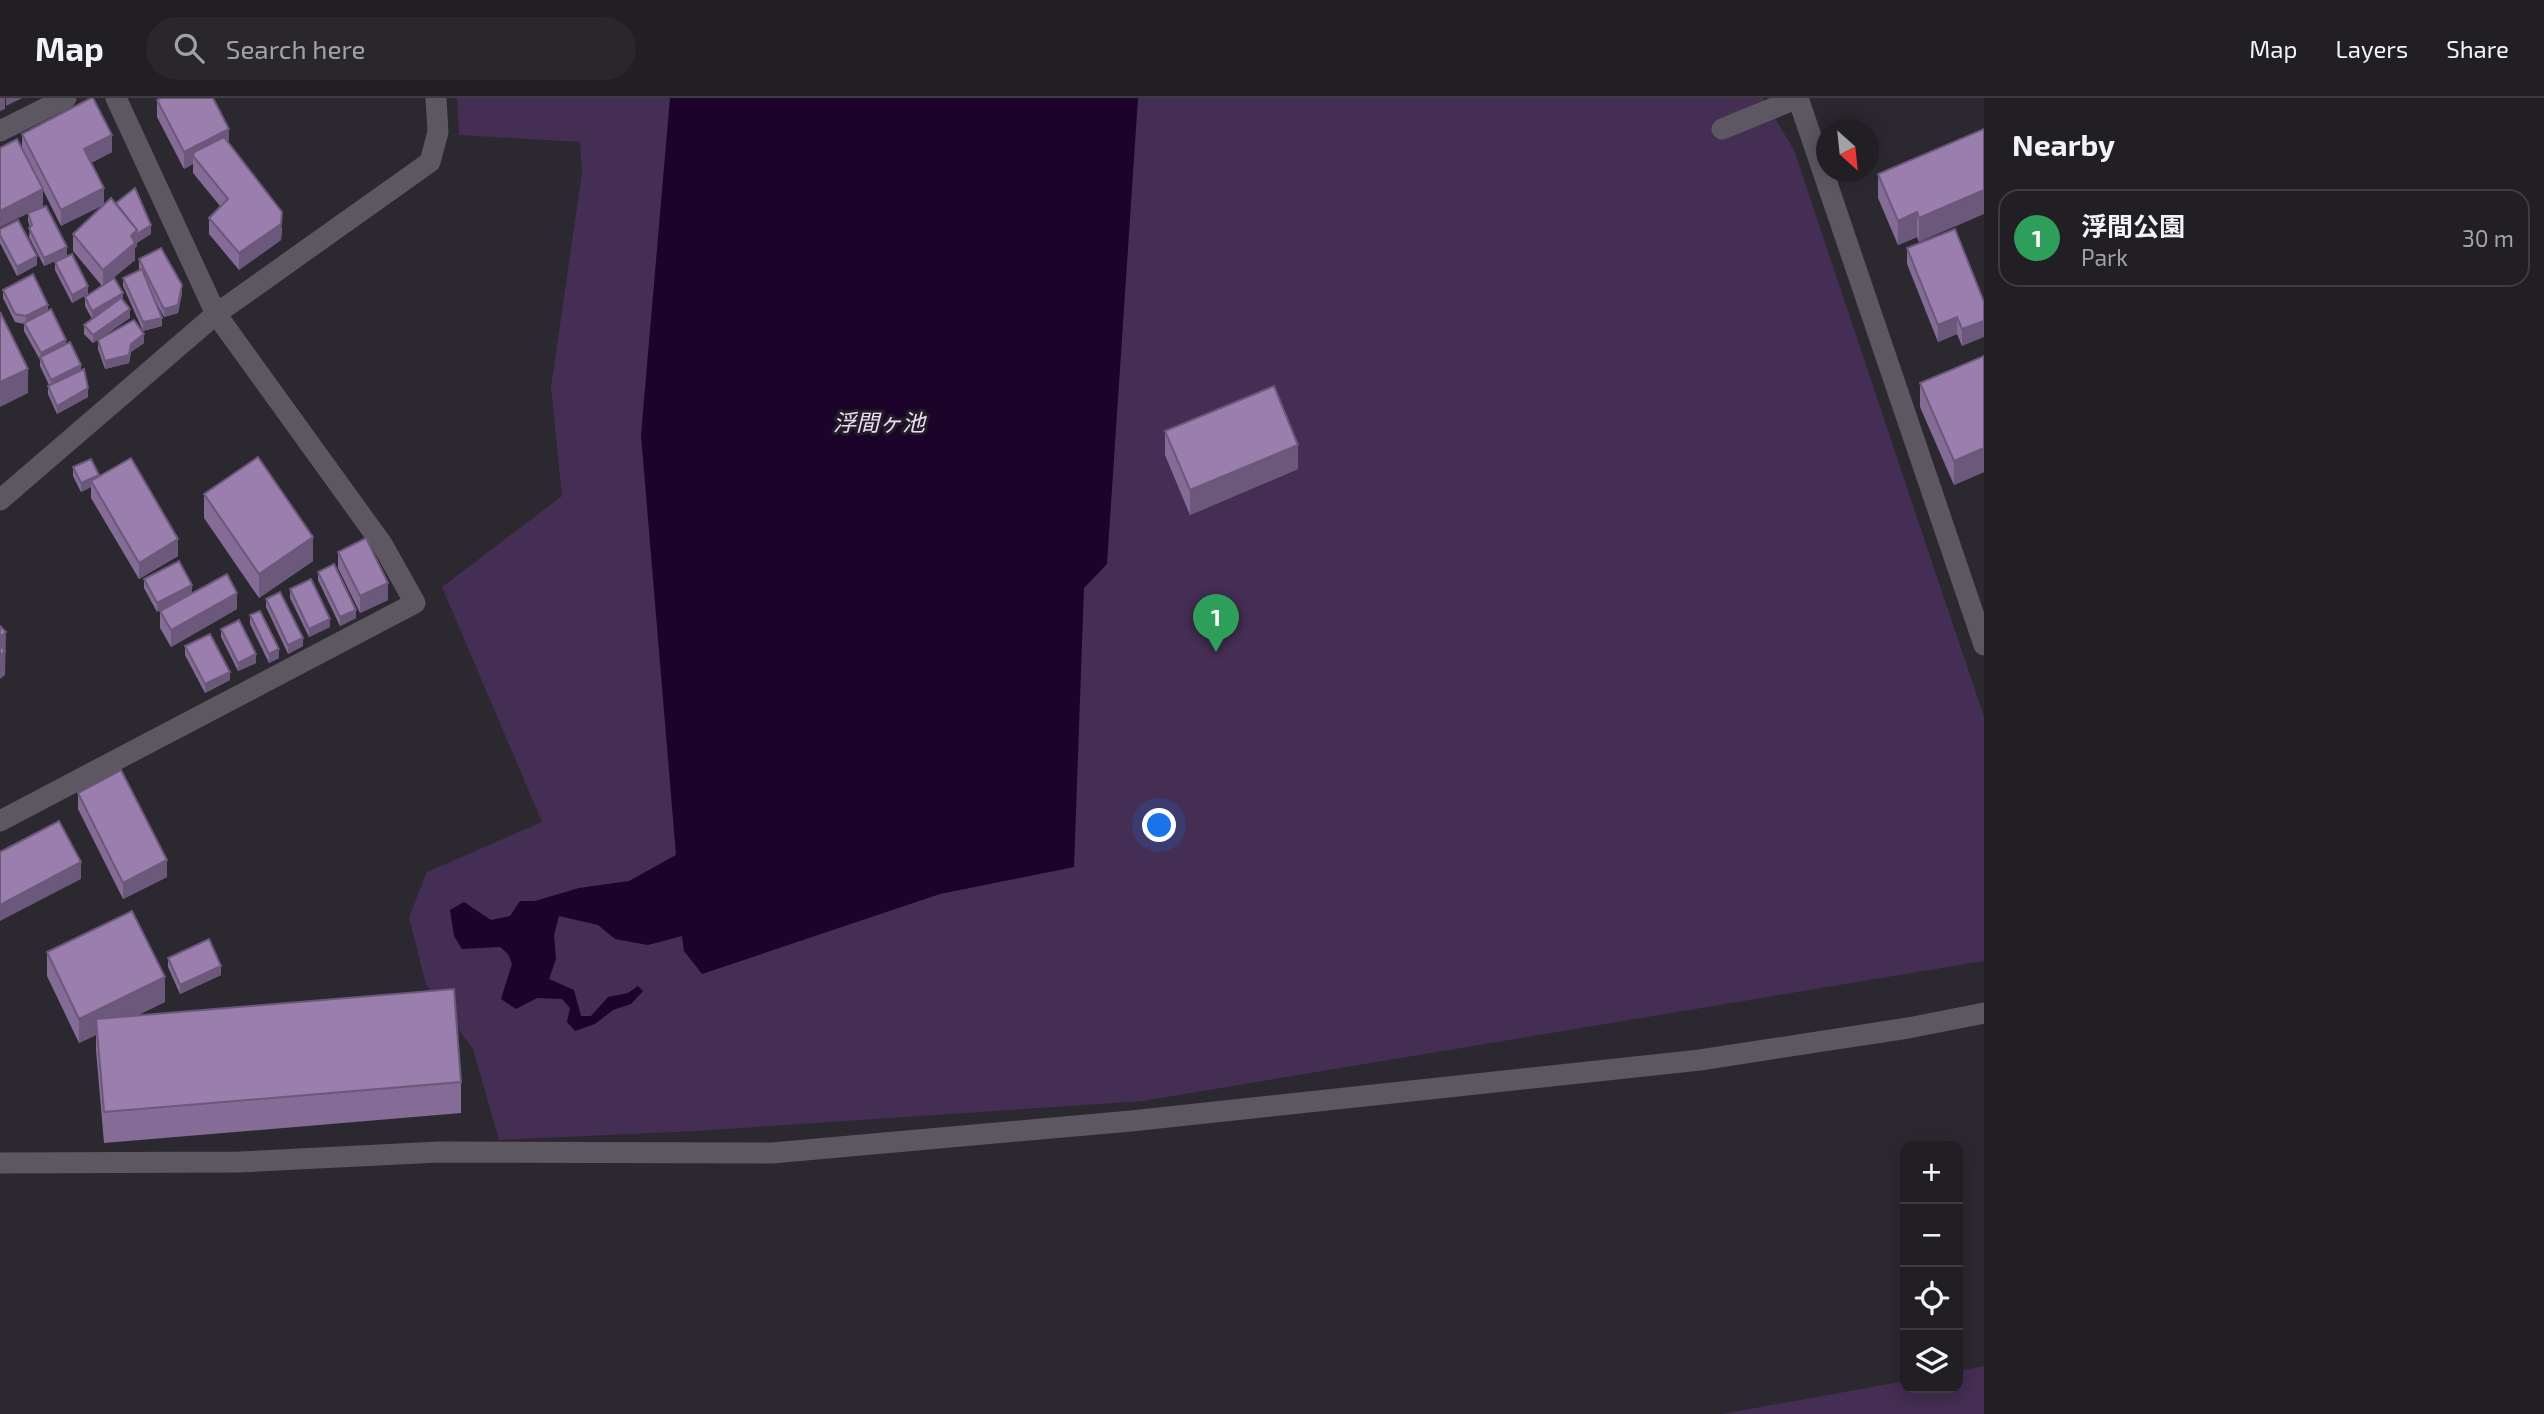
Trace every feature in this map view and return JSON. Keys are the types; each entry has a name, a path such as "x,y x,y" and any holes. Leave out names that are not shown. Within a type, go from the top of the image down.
{"street":[{"path":"0,131 66,98"},
{"path":"0,821 415,603 382,544 216,314 116,98"},
{"path":"0,500 216,314 430,162 438,132 436,98"},
{"path":"1722,129 1798,98 1975,591 1984,645"},
{"path":"0,1163 239,1162 452,1152 772,1153 1131,1121 1700,1060 1908,1028 1984,1013"}],"shaded area":[{"path":"457,98 1763,98 1794,150 1984,717 1984,961 1143,1101 696,1131 499,1140 473,1049 426,985 409,917 427,872 542,822 442,587 562,496 551,387 582,173 580,142 459,135"},
{"path":"1984,1366 1984,1414 1722,1414 1900,1382 1900,1393 1963,1393 1963,1370"}],"water":[{"name":"浮間ヶ池","path":"670,98 1138,98 1107,564 1084,588 1074,867 940,894 702,974 684,951 682,936 648,945 615,939 598,925 559,916 554,935 556,959 549,979 574,990 581,1016 591,1016 608,997 628,993 638,986 643,991 631,1004 613,1010 595,1024 575,1031 567,1022 570,1008 562,999 537,998 516,1009 501,999 512,964 508,954 500,947 462,949 454,936 450,910 464,902 491,920 510,916 520,901 535,901 579,888 629,881 676,855 641,435"}],"building":[{"path":"91,98 112,135 84,149 104,188 61,210 22,134"},
{"path":"213,98 229,129 184,152 157,100"},
{"path":"1984,129 1984,190 1919,218 1917,212 1898,221 1879,174"},
{"path":"224,137 282,212 281,224 239,253 209,218 228,199 193,156 194,152"},
{"path":"17,139 43,189 0,211 0,148"},
{"path":"135,188 151,225 137,234 137,230 116,203"},
{"path":"111,198 137,230 131,236 135,243 103,270 73,234"},
{"path":"46,206 67,247 44,258 29,228 32,225 28,213"},
{"path":"18,220 37,256 17,267 0,235 0,229"},
{"path":"1955,229 1984,302 1984,321 1962,329 1957,317 1938,325 1907,248"},
{"path":"161,248 182,285 178,305 164,309 139,259"},
{"path":"72,254 88,286 72,295 55,262"},
{"path":"142,269 162,318 143,322 123,278"},
{"path":"33,274 48,305 26,316 15,314 3,290"},
{"path":"114,278 123,293 92,311 85,297"},
{"path":"121,298 130,309 93,335 84,325"},
{"path":"51,309 66,340 41,353 24,323"},
{"path":"0,312 28,369 0,382"},
{"path":"134,320 144,334 131,344 129,355 105,361 98,340"},
{"path":"70,342 81,365 51,380 40,357"},
{"path":"1984,356 1984,448 1954,461 1920,383"},
{"path":"84,369 88,388 57,406 48,386"},
{"path":"1274,386 1298,445 1190,490 1165,431"},
{"path":"258,457 313,537 259,574 204,494"},
{"path":"131,458 178,539 139,563 91,481"},
{"path":"91,459 99,475 81,483 73,467"},
{"path":"366,538 388,583 360,596 338,552"},
{"path":"179,561 192,585 157,603 144,579"},
{"path":"334,564 356,610 340,617 318,572"},
{"path":"227,574 237,593 171,630 160,611"},
{"path":"311,579 330,619 309,629 290,589"},
{"path":"280,592 303,638 288,645 266,599"},
{"path":"260,611 279,649 269,654 250,615"},
{"path":"239,620 256,654 238,663 221,629"},
{"path":"0,626 6,632 0,637"},
{"path":"210,634 230,672 205,684 185,646"},
{"path":"121,770 167,860 123,883 78,793"},
{"path":"59,821 81,862 0,905 0,852"},
{"path":"132,911 165,977 79,1019 47,952"},
{"path":"209,939 221,966 180,985 168,958"},
{"path":"454,989 461,1082 104,1112 96,1019"}],"place":[{"name":"浮間公園","path":"1216,652"}]}
